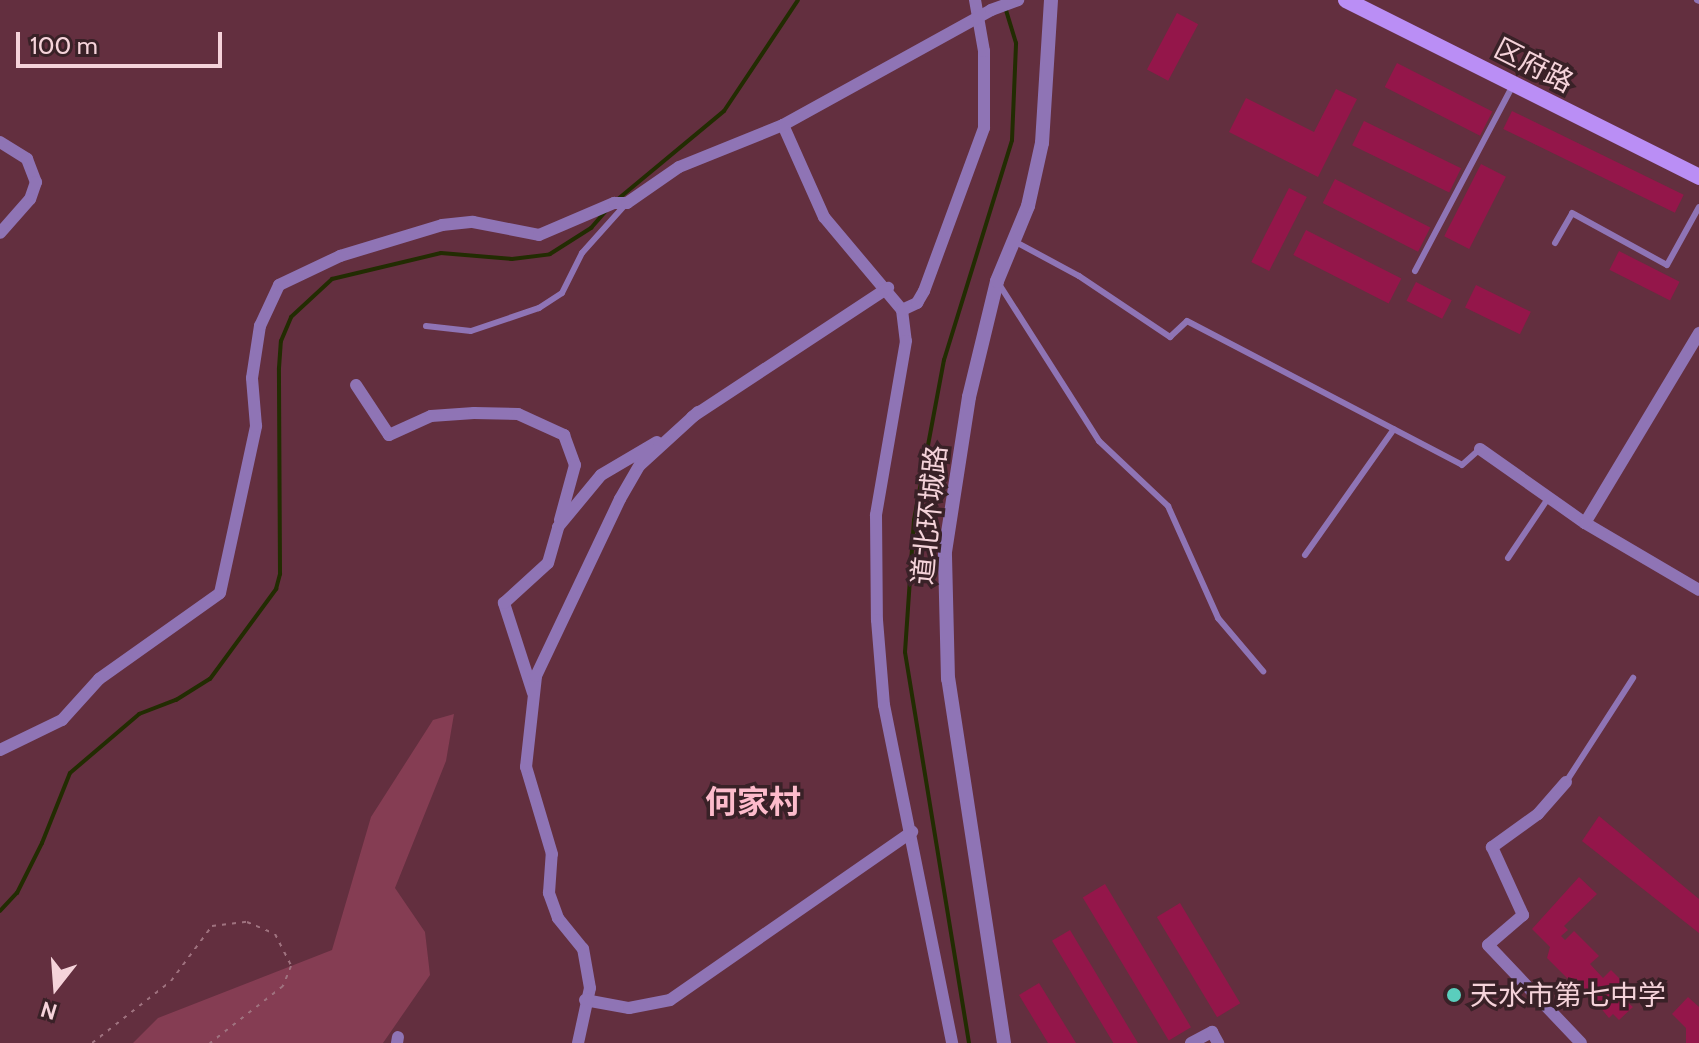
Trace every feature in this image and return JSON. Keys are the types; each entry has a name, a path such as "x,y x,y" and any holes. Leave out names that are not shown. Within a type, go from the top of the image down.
{"main road":[{"name":"区府路","path":"1346,0 1699,177"}],"street":[{"path":"902,310 917,303 924,291 984,128 985,13 975,0"},
{"name":"道北环城路","path":"1004,1043 948,679 945,552 969,397 997,281 1013,241 1042,143 1051,0"},
{"path":"0,750 62,720 99,679 220,593 256,426 252,378 260,326 279,285 340,256 442,225 473,222 539,235 614,203 627,203 679,167 783,125 985,13 1015,1"},
{"path":"783,125 824,217 888,288 902,310 906,341 876,515 877,620 884,705 912,832 952,1043"},
{"path":"0,142 27,159 36,182 30,199 0,233"},
{"path":"558,527 601,475 888,288"},
{"path":"1585,523 1699,333"},
{"path":"356,385 389,435 431,416 474,413 518,414 564,435 575,465 548,563 504,603 533,693"},
{"path":"578,1043 590,988 583,949 558,918 549,893 552,854 526,767 536,676 620,499 640,465 698,412"},
{"path":"1480,449 1585,523 1699,590"},
{"path":"1566,782 1538,814 1492,847 1520,899 1523,915 1488,945 1581,1043"},
{"path":"585,1000 629,1008 670,1000 912,832"},
{"path":"1191,1043 1212,1032 1218,1043"}],"lane":[{"path":"1415,271 1513,84"},
{"path":"426,326 471,331 539,308 562,293 582,253 627,203"},
{"path":"1555,243 1572,213 1667,265 1699,207"},
{"path":"1013,241 1079,276 1170,337 1187,321 1462,465 1480,449"},
{"path":"997,281 1099,441 1168,506 1218,618 1263,671"},
{"path":"1305,555 1394,429"},
{"path":"1508,558 1549,497"},
{"path":"1566,782 1633,678"}],"path":[{"path":"92,1043 171,981 212,926 236,920 275,934 291,966 283,986 210,1043"}],"shaded area":[{"path":"454,714 446,761 395,888 425,932 430,975 383,1043 133,1043 158,1018 332,950 371,817 433,720"}],"building":[{"path":"1177,13 1198,24 1168,81 1147,70"},
{"path":"1397,63 1492,112 1480,136 1385,87"},
{"path":"1336,89 1357,99 1318,177 1229,132 1246,98 1314,132"},
{"path":"1512,111 1684,195 1675,213 1503,129"},
{"path":"1364,121 1461,168 1449,193 1352,145"},
{"path":"1481,164 1506,177 1469,249 1444,236"},
{"path":"1335,179 1430,228 1418,252 1323,203"},
{"path":"1289,188 1307,197 1269,271 1251,262"},
{"path":"1306,230 1401,279 1389,304 1293,255"},
{"path":"1619,251 1680,282 1670,301 1609,270"},
{"path":"1416,282 1452,300 1442,319 1406,301"},
{"path":"1476,285 1531,312 1520,334 1465,307"},
{"path":"1599,816 1699,899 1699,933 1582,841"},
{"path":"1579,877 1597,894 1564,926 1568,930 1561,936 1565,940 1574,931 1599,956 1590,964 1603,978 1611,970 1634,993 1626,1001 1633,1007 1619,1020 1613,1014 1609,1018 1576,978 1572,983 1547,958 1550,947 1532,929"},
{"path":"1105,884 1191,1027 1169,1041 1083,897"},
{"path":"1180,903 1240,1003 1217,1017 1157,917"},
{"path":"1070,930 1138,1043 1113,1043 1052,941"},
{"path":"1039,983 1076,1043 1048,1043 1019,995"},
{"path":"1688,997 1699,1007 1699,1043 1686,1043 1686,1028 1672,1014"}],"waterway":[{"path":"618,199 724,111 798,0"},
{"path":"969,1043 905,652 914,520 944,360 1012,140 1016,43 1005,6"},
{"path":"0,911 17,893 42,843 70,773 139,714 176,700 210,679 276,589 280,574 279,368 281,341 291,317 332,279 441,253 512,259 550,254 591,228 606,211"}],"place":[{"name":"天水市第七中学","path":"1454,995"}],"district":[{"name":"何家村","path":"753,802"}]}
